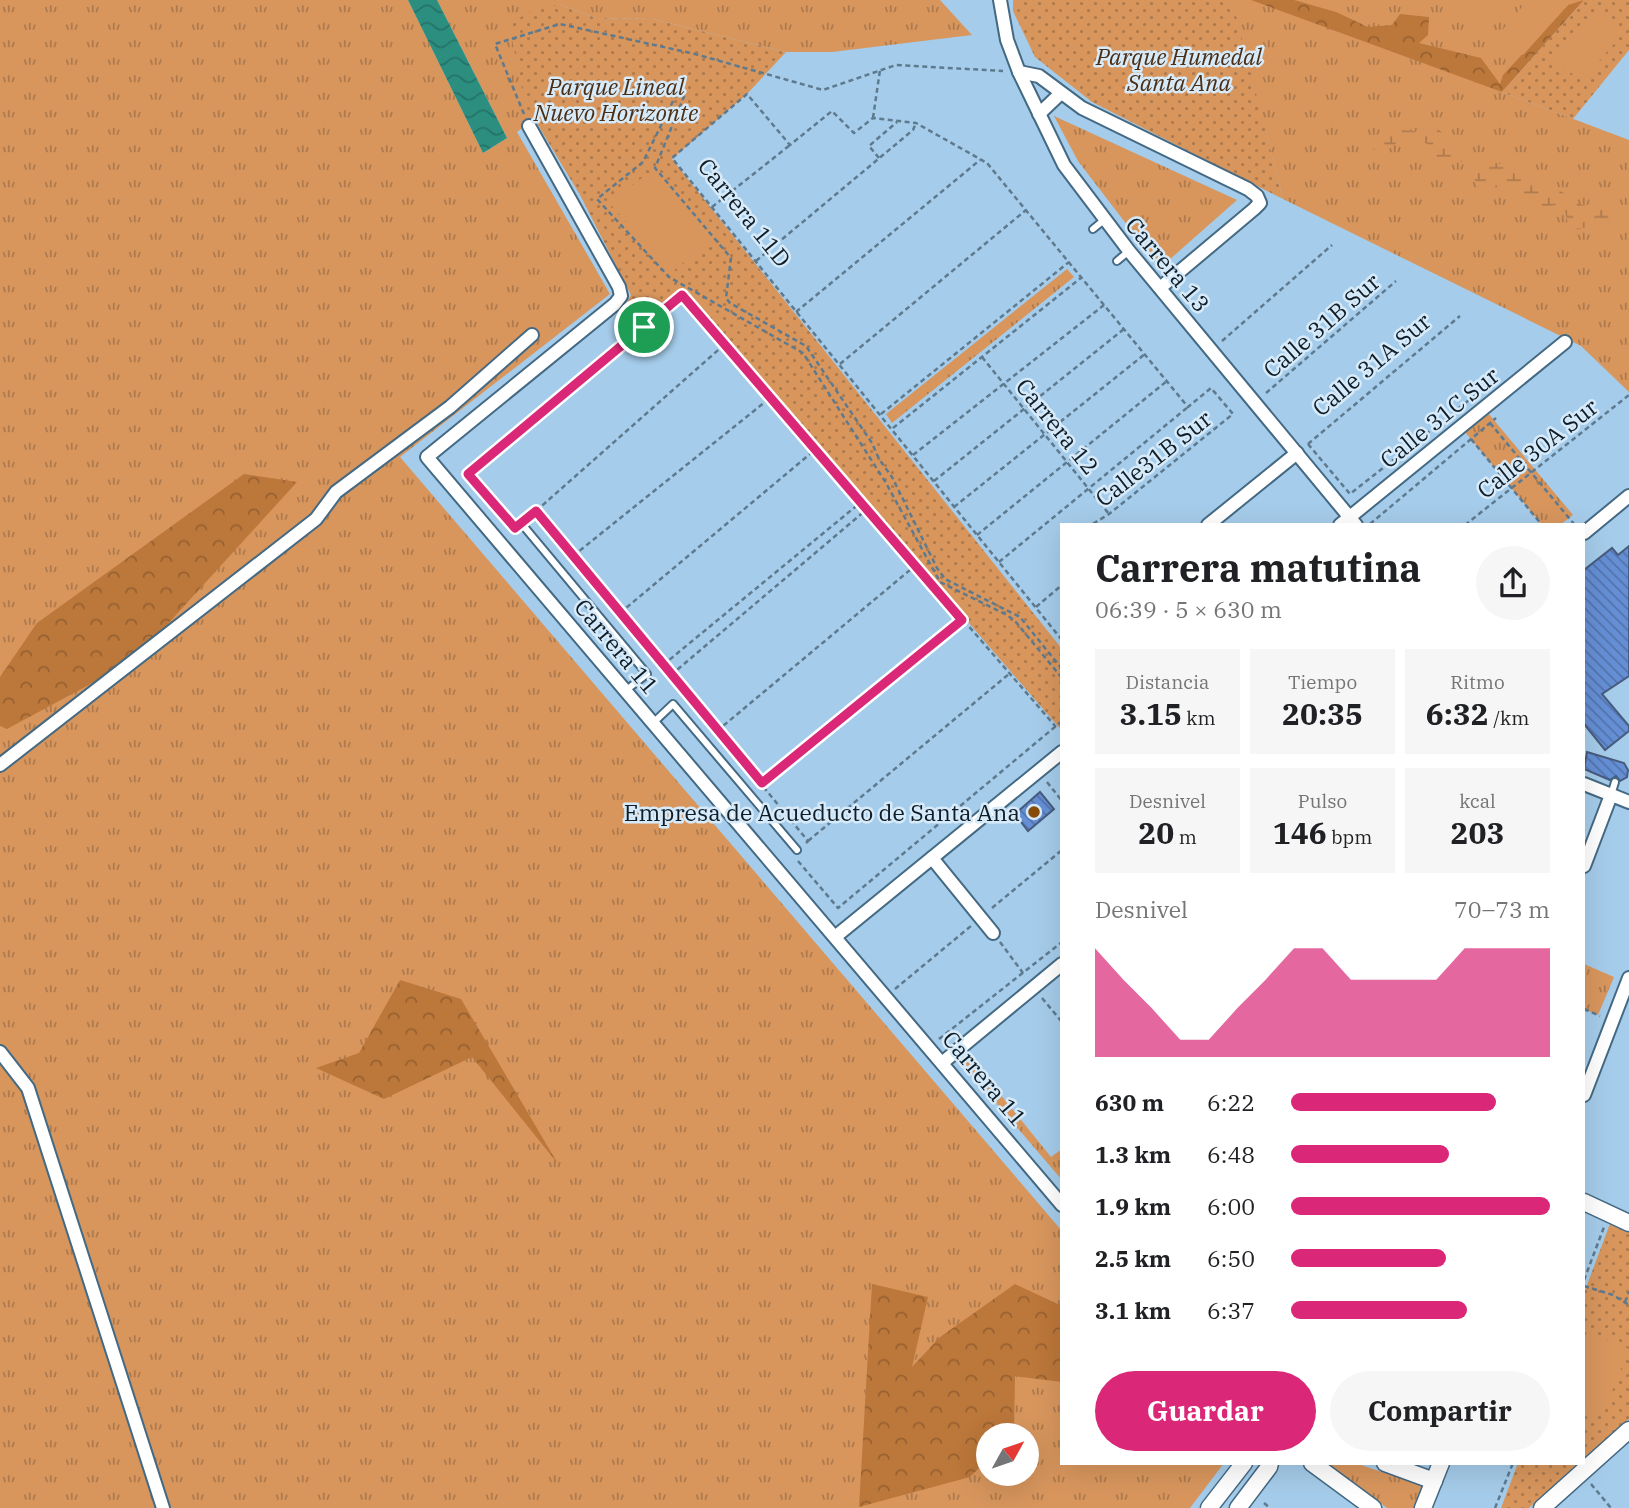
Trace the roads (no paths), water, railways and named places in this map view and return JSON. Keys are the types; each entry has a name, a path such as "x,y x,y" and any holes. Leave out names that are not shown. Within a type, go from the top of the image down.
{"street":[{"name":"Carrera 13","path":"1000,0 1007,40 1019,72 1064,165 1104,220 1297,453 1349,522"},
{"path":"1019,72 1039,76 1082,108 1248,189 1257,196 1260,202 1160,288"},
{"path":"1039,114 1061,93"},
{"name":"Carrera 11","path":"529,126 619,287 621,296 615,304 427,457 1060,1203"},
{"path":"0,765 316,519 337,492 450,407 532,335"},
{"name":"Calle 31C Sur","path":"1349,522 1565,342"},
{"path":"1210,523 1297,453"},
{"path":"1585,532 1629,496"},
{"path":"835,937 1060,754"},
{"path":"1585,784 1613,788 1629,802"},
{"path":"1585,863 1613,788"},
{"path":"932,858 993,933"},
{"path":"942,1063 1060,966"},
{"path":"1585,1092 1629,978"},
{"path":"0,1052 27,1088 163,1508"},
{"path":"1585,1202 1629,1223"},
{"path":"1542,1508 1629,1430"},
{"path":"1209,1508 1242,1465"},
{"path":"1238,1508 1270,1465"},
{"path":"1315,1465 1373,1508"},
{"path":"1390,1465 1434,1481"},
{"path":"1423,1508 1440,1465"}],"lane":[{"path":"1093,229 1104,220"},
{"path":"1117,261 1129,251"},
{"path":"521,523 647,674 625,691"},
{"path":"653,723 673,704 797,850"}],"water":[{"path":"408,0 437,0 507,138 483,153"}],"place":[{"name":"Empresa de Acueducto de Santa Ana","path":"1034,812"}],"park label":[{"name":"Parque Humedal Santa Ana","path":"1179,69"},
{"name":"Parque Lineal Nuevo Horizonte","path":"616,99"}]}
